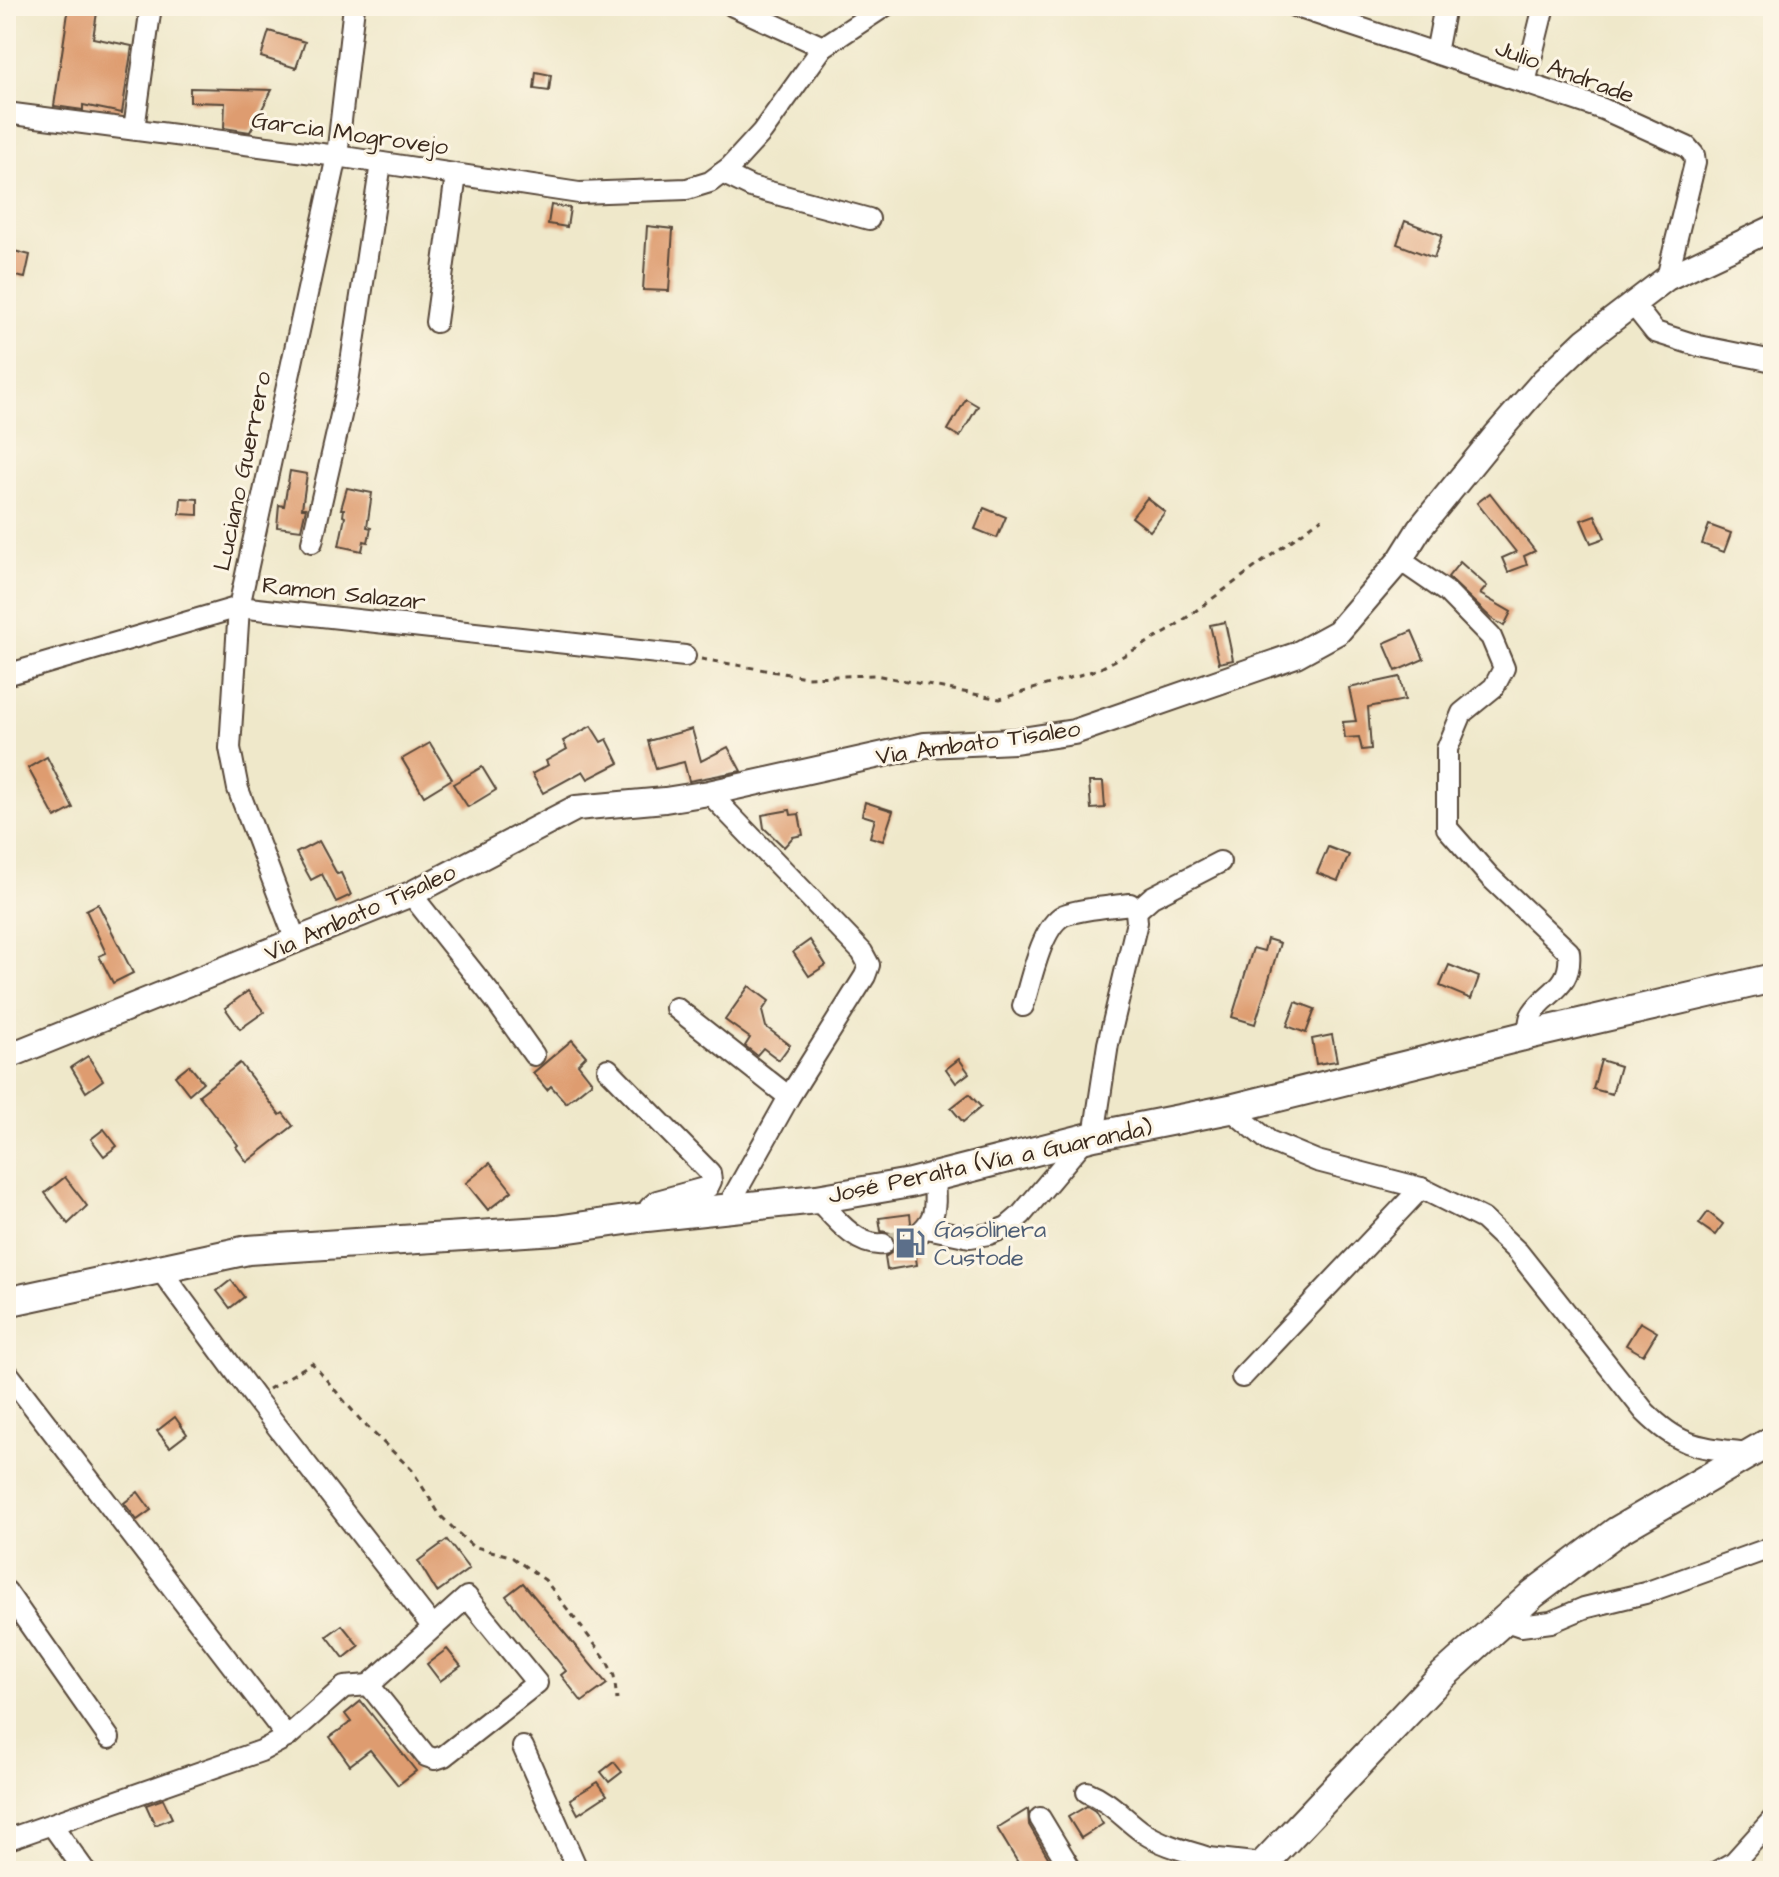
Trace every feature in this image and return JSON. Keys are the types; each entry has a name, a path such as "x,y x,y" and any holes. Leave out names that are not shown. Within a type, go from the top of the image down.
{"highway":[{"name":"José Peralta (Vía a Guaranda)","path":"6,1302 248,1250 556,1230 817,1199 934,1177 1089,1138 1230,1109 1773,978"},
{"path":"1263,1869 1439,1679 1533,1594 1617,1531 1773,1440"}],"main road":[{"name":"Via Ambato Tisaleo","path":"6,1057 411,894 576,808 709,793 925,745 1015,741 1074,732 1296,655 1338,632 1400,560 1420,528 1544,380 1586,340 1667,278 1773,228"}],"street":[{"path":"134,129 151,6"},
{"name":"Luciano Guerrero","path":"296,941 238,789 230,748 239,607 337,156 354,6"},
{"path":"733,6 823,47"},
{"path":"869,219 751,187 722,173 762,132 823,47 885,6"},
{"name":"Julio Andrade","path":"1294,6 1603,109 1687,147 1694,155 1695,163 1667,278"},
{"path":"1436,53 1445,6"},
{"path":"1525,83 1544,6"},
{"name":"Garcia Mogrovejo","path":"6,113 337,156 579,193 687,189 710,182 722,173"},
{"path":"312,542 347,389 381,163"},
{"path":"436,322 456,175"},
{"path":"1632,303 1655,332 1699,346 1773,361"},
{"path":"1400,560 1448,593 1491,637 1504,668 1494,687 1462,713 1447,749 1447,828 1490,877 1569,952 1570,964 1566,976 1554,993 1535,1010 1528,1035"},
{"name":"Ramon Salazar","path":"6,675 239,607 685,656"},
{"path":"709,793 862,952 869,965 789,1097 727,1208"},
{"path":"1136,911 1152,897 1220,862"},
{"path":"411,894 534,1055"},
{"path":"934,1177 935,1212 920,1233 970,1237 989,1234 1007,1227 1021,1215 1089,1138 1137,922 1136,911 1130,904 1065,914 1055,921 1047,932 1023,1006"},
{"path":"676,1008 789,1097"},
{"path":"608,1069 710,1173 708,1187 657,1201 650,1207 647,1217"},
{"path":"1230,1109 1269,1141 1317,1161 1421,1188 1483,1219 1518,1252 1645,1412 1666,1432 1686,1444 1748,1453"},
{"path":"1242,1377 1421,1188"},
{"path":"817,1199 857,1237 874,1245 883,1244"},
{"path":"159,1268 255,1398 432,1626"},
{"path":"6,1371 287,1737"},
{"path":"1503,1620 1521,1626 1551,1622 1584,1608 1645,1593 1773,1547"},
{"path":"6,1591 109,1738"},
{"path":"6,1840 240,1760 287,1737 344,1687 369,1685 467,1597 537,1683 444,1756 435,1759 426,1756 369,1685"},
{"path":"523,1747 578,1871"},
{"path":"1087,1792 1100,1797 1142,1832 1203,1865 1263,1869"},
{"path":"1040,1818 1072,1871"},
{"path":"1733,1868 1773,1819"},
{"path":"52,1825 85,1871"}],"path":[{"path":"685,656 806,677 875,675 1000,699 1099,669 1167,632 1322,518"},
{"path":"255,1398 312,1363 363,1423 412,1470 440,1515 458,1533 472,1546 510,1556 545,1580 606,1659 614,1676 617,1700"}],"building":[{"path":"69,6 98,6 93,38 132,46 122,113 83,105 83,110 54,106"},
{"path":"269,31 305,42 296,68 261,57"},
{"path":"536,72 551,75 549,91 534,89"},
{"path":"190,88 272,90 250,132 224,128 225,103 190,102"},
{"path":"551,205 570,208 567,227 548,224"},
{"path":"1405,221 1442,235 1434,258 1397,244"},
{"path":"647,226 673,229 669,291 643,290"},
{"path":"6,249 30,255 25,278 6,274"},
{"path":"966,399 978,406 960,437 948,430"},
{"path":"290,471 307,474 302,508 306,508 301,530 277,527 279,505 284,506"},
{"path":"347,488 372,493 367,527 371,528 362,551 339,546 345,517 344,509 341,509"},
{"path":"1490,493 1535,551 1524,556 1527,565 1508,572 1502,558 1516,552 1477,503"},
{"path":"181,498 198,499 198,515 180,514"},
{"path":"1147,498 1165,512 1150,531 1132,517"},
{"path":"984,508 1006,517 997,538 975,529"},
{"path":"1595,515 1605,538 1591,543 1581,520"},
{"path":"1709,525 1731,533 1724,552 1702,544"},
{"path":"1460,562 1487,586 1480,594 1511,612 1504,626 1491,618 1448,577"},
{"path":"1225,622 1233,660 1219,663 1210,625"},
{"path":"1412,631 1424,659 1396,671 1384,643"},
{"path":"1400,677 1405,700 1368,707 1371,749 1362,750 1359,737 1345,738 1343,722 1356,721 1349,688"},
{"path":"591,726 601,742 607,739 619,763 588,779 583,771 543,793 532,774 548,765 546,761 567,749 563,741"},
{"path":"692,729 701,761 728,747 741,771 689,781 684,762 656,769 648,741"},
{"path":"430,743 452,779 424,796 402,759"},
{"path":"47,757 73,808 55,818 28,768"},
{"path":"482,767 496,790 468,807 453,784"},
{"path":"1089,782 1103,782 1105,808 1091,809"},
{"path":"865,802 893,811 883,841 870,837 875,819 862,815"},
{"path":"790,810 791,815 799,814 803,835 793,837 784,847 764,828 762,815"},
{"path":"319,841 337,874 341,873 351,895 336,902 322,874 311,880 296,853"},
{"path":"1328,847 1349,855 1338,881 1317,873"},
{"path":"98,904 133,973 113,983 99,956 106,953 86,910"},
{"path":"1267,939 1280,943 1255,1024 1232,1017 1253,948 1264,951"},
{"path":"810,940 826,965 809,976 793,952"},
{"path":"1449,965 1479,977 1471,999 1440,986"},
{"path":"749,986 769,1001 762,1011 766,1027 790,1045 779,1060 763,1048 757,1055 754,1053 745,1046 750,1038 725,1020"},
{"path":"248,991 264,1012 240,1029 225,1008"},
{"path":"1296,1002 1315,1009 1306,1033 1287,1026"},
{"path":"1332,1035 1337,1061 1316,1064 1312,1039"},
{"path":"572,1040 586,1056 578,1064 592,1082 566,1103 551,1086 547,1090 533,1073"},
{"path":"88,1056 103,1080 86,1092 71,1067"},
{"path":"959,1059 969,1073 956,1083 946,1069"},
{"path":"1601,1060 1620,1066 1612,1094 1593,1089"},
{"path":"240,1063 280,1115 283,1113 293,1126 247,1162 236,1147 238,1145 199,1095"},
{"path":"189,1065 203,1082 189,1094 175,1076"},
{"path":"969,1094 981,1107 963,1122 951,1108"},
{"path":"104,1129 117,1146 104,1156 91,1139"},
{"path":"490,1163 512,1191 488,1210 466,1183"},
{"path":"65,1177 87,1206 68,1224 45,1193"},
{"path":"1708,1212 1723,1224 1715,1235 1699,1224"},
{"path":"910,1214 911,1223 901,1233 900,1239 903,1247 915,1251 917,1265 887,1270 885,1257 894,1251 896,1244 890,1233 881,1231 879,1218"},
{"path":"231,1280 244,1297 230,1308 217,1291"},
{"path":"1640,1322 1657,1332 1643,1355 1626,1345"},
{"path":"175,1417 187,1434 170,1447 157,1431"},
{"path":"138,1492 151,1510 137,1520 124,1503"},
{"path":"447,1540 469,1569 437,1592 418,1561"},
{"path":"523,1583 607,1684 582,1702 561,1675 566,1671 506,1596"},
{"path":"342,1625 359,1646 344,1658 327,1636"},
{"path":"447,1649 461,1666 440,1681 427,1664"},
{"path":"361,1701 416,1771 398,1785 370,1750 350,1765 330,1737 351,1722 345,1714"},
{"path":"614,1762 622,1772 609,1782 601,1772"},
{"path":"598,1782 607,1795 578,1814 570,1799"},
{"path":"163,1799 172,1818 155,1825 146,1805"},
{"path":"1087,1806 1095,1811 1103,1824 1081,1838 1068,1817"},
{"path":"1028,1809 1029,1825 1052,1864 1040,1871 1023,1871 997,1828"}],"tunnel":[{"path":"883,1244 913,1238"}],"place":[{"name":"Gasolinera Custode","path":"910,1243"}]}
